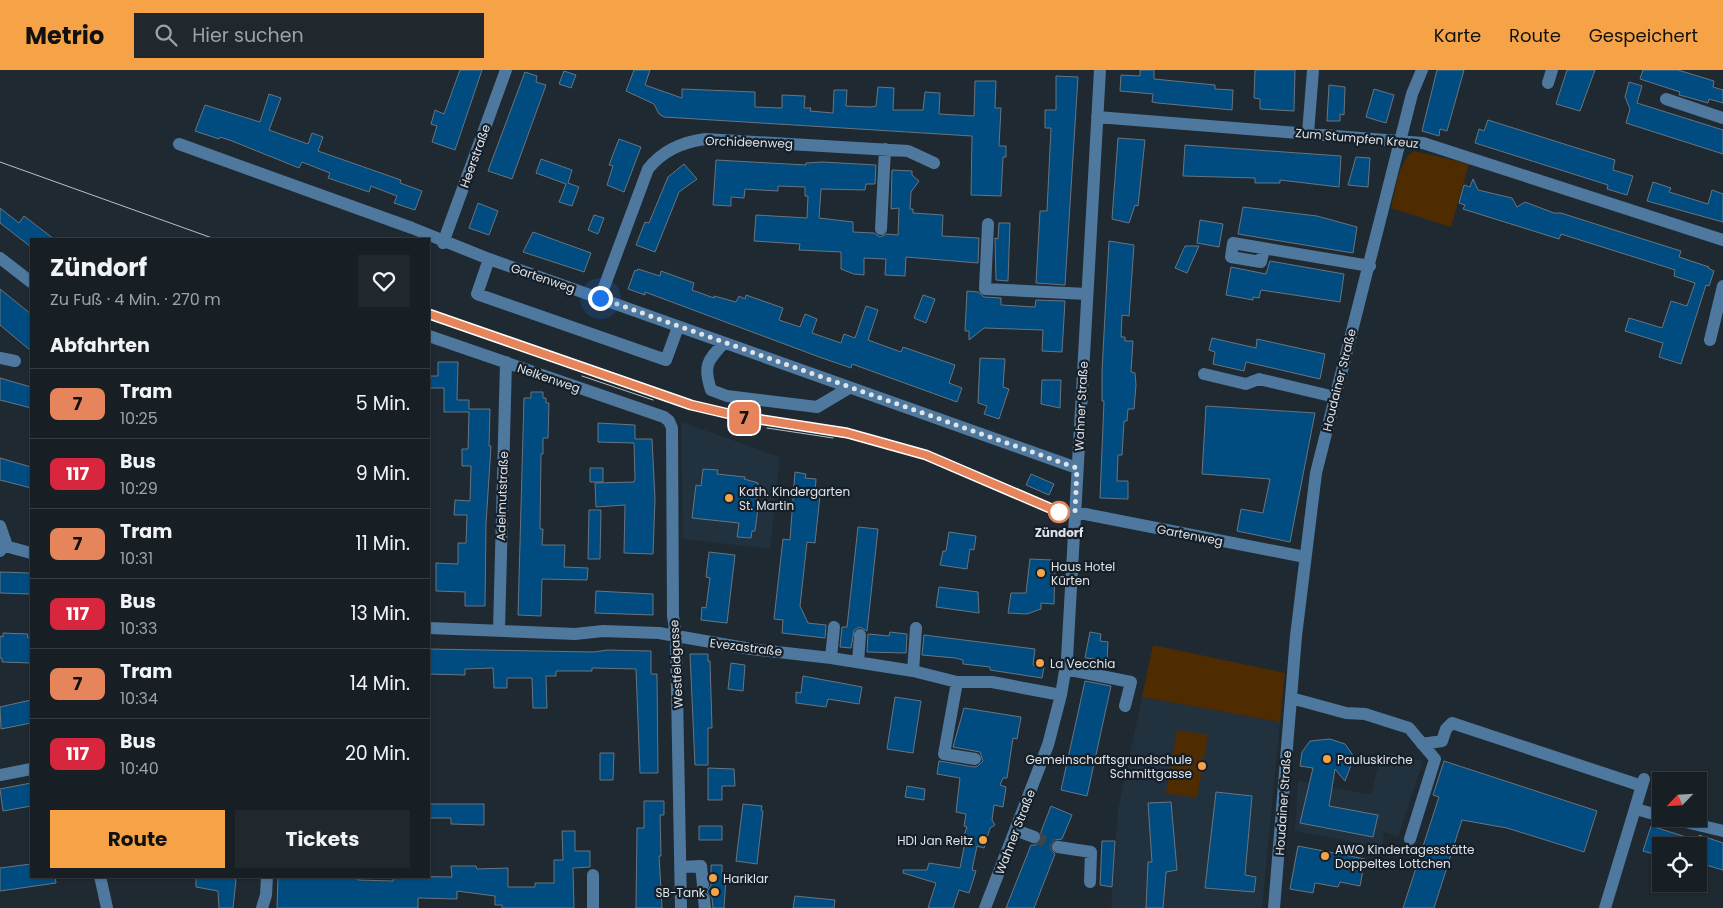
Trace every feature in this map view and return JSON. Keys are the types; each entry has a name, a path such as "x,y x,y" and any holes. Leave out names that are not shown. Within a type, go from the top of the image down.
{"street":[{"name":"Heerstraße","path":"443,243 506,70"},
{"name":"Wahner Straße","path":"985,908 1048,745 1061,695 1065,669 1100,70"},
{"path":"1308,133 1313,70"},
{"name":"Houdainer Straße","path":"1274,908 1291,698 1305,557 1316,473 1370,266 1412,94 1422,70"},
{"path":"1548,83 1552,70"},
{"path":"1666,99 1723,118"},
{"name":"Zum Stumpfen Kreuz","path":"1097,117 1423,143 1723,240"},
{"name":"Orchideenweg","path":"600,298 645,176 655,160 671,148 705,139 884,149 908,151 934,163"},
{"name":"Gartenweg","path":"179,144 412,228 443,243 1077,468"},
{"path":"881,228 884,149"},
{"path":"988,224 985,290 1087,294"},
{"path":"1264,248 1370,266"},
{"path":"0,258 30,281"},
{"path":"488,259 477,294 666,360 678,327"},
{"path":"1710,340 1723,286"},
{"name":"Nelkenweg","path":"430,336 664,417 669,421"},
{"path":"724,343 711,357 705,372 711,390 727,396 817,407 849,388"},
{"path":"0,358 15,361"},
{"name":"Adelmutstraße","path":"498,630 506,362"},
{"path":"1204,374 1246,384 1259,379 1335,397"},
{"name":"Westfeldgasse","path":"669,421 672,428 673,609 676,636 681,908"},
{"name":"Gartenweg","path":"1075,512 1305,557"},
{"path":"0,526 6,539 2,549 30,553"},
{"name":"Evezastraße","path":"430,628 575,634 603,631 676,636 751,649 830,658 913,671 957,682 992,682 1061,695"},
{"path":"830,658 834,628"},
{"path":"913,671 916,628"},
{"path":"858,662 860,635"},
{"path":"1065,669 1131,682 1126,706"},
{"path":"957,682 944,754 975,759"},
{"path":"1291,698 1346,713 1366,714 1409,728 1435,759 1410,839"},
{"path":"1422,744 1442,741 1446,729 1452,723 1643,782 1605,908"},
{"path":"0,775 30,768"},
{"path":"1636,809 1652,813"},
{"path":"1708,827 1723,831"},
{"path":"1015,830 1034,838"},
{"path":"1058,847 1091,852 1090,882"},
{"path":"681,867 701,866 703,885"},
{"path":"593,875 594,908"},
{"path":"100,878 108,908"},
{"path":"262,908 266,895 267,878"}],"shaded area":[{"path":"1414,151 1469,164 1451,227 1391,208 1398,176 1404,161"},
{"name":"Kath. Kindergarten St. Martin","path":"681,422 780,457 770,549 683,539"},
{"path":"1153,645 1285,673 1280,722 1142,697"},
{"name":"Gemeinschaftsgrundschule Schmittgasse","path":"1142,697 1280,722 1262,908 1111,908 1118,810"},
{"path":"1177,730 1208,735 1197,798 1166,793"},
{"path":"1382,751 1423,761 1398,837 1385,832 1381,847 1295,831 1298,781 1371,795"}],"building":[{"path":"460,70 482,70 455,150 432,142 437,126 431,124 435,110 444,114"},
{"path":"634,70 650,70 645,85 682,98 682,89 755,92 755,107 782,108 782,95 805,96 804,108 811,108 810,111 833,113 834,90 847,90 846,106 871,107 876,106 878,87 894,88 893,110 923,110 925,92 940,93 939,114 974,116 975,81 996,81 995,108 1001,108 999,146 1006,146 1006,157 1003,157 1001,196 971,195 972,136 664,117 659,114 654,104 626,91"},
{"path":"1140,70 1154,70 1154,79 1215,85 1215,89 1233,90 1232,110 1152,102 1153,94 1120,91 1121,75 1140,76"},
{"path":"1255,70 1295,70 1294,111 1260,109 1260,99 1254,98"},
{"path":"1437,70 1464,70 1447,131 1440,129 1439,136 1422,131"},
{"path":"1567,70 1595,70 1580,111 1556,104"},
{"path":"1643,70 1678,70 1714,81 1713,87 1723,90 1723,103 1709,99 1708,103 1679,95 1680,92 1640,79"},
{"path":"564,71 576,75 571,88 559,84"},
{"path":"525,72 537,76 536,82 546,85 512,179 488,171"},
{"path":"1056,76 1078,77 1065,285 1036,283 1040,211 1047,211 1051,128 1045,128 1045,110 1056,110"},
{"path":"1629,82 1642,86 1637,103 1723,130 1723,154 1626,123 1630,109 1625,97"},
{"path":"1329,85 1345,87 1344,115 1340,114 1340,121 1327,121"},
{"path":"1374,89 1394,95 1386,123 1366,117"},
{"path":"269,94 281,98 269,130 308,144 312,133 323,137 318,151 401,180 400,183 422,191 415,210 394,203 397,196 371,186 369,192 328,178 330,173 302,162 299,168 232,141 195,131 205,105 260,122"},
{"path":"1488,120 1615,160 1613,170 1633,176 1627,195 1607,189 1608,185 1475,143 1479,129 1484,131"},
{"path":"1118,138 1145,140 1138,206 1135,205 1129,223 1112,219"},
{"path":"619,139 641,147 624,192 607,185 613,166 609,165"},
{"path":"1185,145 1341,156 1339,187 1280,180 1280,183 1255,183 1255,178 1183,176"},
{"path":"1356,157 1370,158 1368,187 1348,185"},
{"path":"541,159 572,170 568,183 579,187 572,206 559,202 566,184 536,173"},
{"path":"716,160 806,165 806,163 822,162 876,165 875,184 866,184 865,190 821,189 819,218 853,222 853,232 874,233 880,237 887,234 898,235 899,208 891,209 892,170 912,171 912,175 919,181 911,192 910,209 913,209 913,213 943,215 942,236 979,238 978,263 906,257 905,276 885,275 886,259 864,258 864,275 854,274 841,269 841,252 799,250 800,244 754,241 756,215 807,218 808,196 805,196 805,187 778,186 778,191 745,189 744,198 731,197 731,206 713,205"},
{"path":"684,164 697,179 679,192 655,252 636,245 645,222 649,223 668,177"},
{"path":"1473,179 1478,190 1512,198 1517,207 1525,202 1554,213 1561,213 1681,251 1679,257 1709,267 1714,271 1709,286 1706,285 1681,364 1659,357 1663,343 1625,331 1629,318 1662,328 1671,301 1687,306 1695,283 1674,276 1675,270 1650,262 1561,234 1559,239 1463,209 1465,205 1459,203 1464,185 1470,187"},
{"path":"1653,182 1671,188 1669,192 1708,204 1712,190 1723,194 1723,222 1647,201"},
{"path":"478,203 498,211 489,235 469,228"},
{"path":"1243,207 1317,216 1357,227 1353,253 1238,234"},
{"path":"0,208 19,223 24,216 53,238 30,238 30,246 0,223"},
{"path":"594,215 604,218 598,234 588,230"},
{"path":"1200,220 1223,224 1219,247 1197,243"},
{"path":"999,223 1010,223 1008,281 996,280 995,238 998,239"},
{"path":"533,232 591,253 584,272 523,252"},
{"path":"1109,241 1134,245 1129,316 1122,315 1121,337 1125,337 1125,341 1133,341 1131,372 1135,373 1136,385 1134,409 1128,409 1127,421 1124,421 1122,455 1118,455 1117,481 1128,481 1128,499 1100,498 1104,401 1102,401 1102,371"},
{"path":"1185,246 1199,246 1187,273 1175,268"},
{"path":"1270,261 1344,274 1340,302 1261,290 1259,298 1253,297 1253,300 1226,295 1231,267 1266,274"},
{"path":"638,269 660,276 661,271 694,283 692,290 714,298 714,296 736,302 739,296 745,299 746,295 783,308 779,320 800,327 805,314 817,319 812,333 841,343 844,334 855,338 866,306 878,310 868,340 901,352 903,347 955,365 949,383 962,388 957,402 852,364 851,368 822,358 645,292 645,295 628,289 635,270 637,271"},
{"path":"0,289 30,313 30,350 0,325"},
{"path":"967,291 978,292 984,297 1001,298 1001,305 1035,307 1036,300 1065,301 1062,352 1042,351 1043,330 984,328 969,340 969,331 965,331"},
{"path":"923,295 935,299 926,323 914,318"},
{"path":"1212,338 1256,348 1257,339 1325,354 1320,379 1246,362 1244,371 1213,364 1215,352 1209,350"},
{"path":"980,358 1005,359 1003,387 1009,389 999,419 984,414 987,406 978,403"},
{"path":"438,362 458,362 457,400 469,400 469,409 490,409 489,446 491,446 486,524 485,606 465,606 465,592 436,591 436,563 458,564 458,543 466,543 467,515 454,515 455,500 470,501 471,466 462,466 462,449 468,449 469,412 444,412 444,388 430,388 430,376 438,376"},
{"path":"0,378 30,387 30,408 0,400"},
{"path":"1042,380 1061,380 1060,408 1041,404"},
{"path":"531,392 543,392 543,398 546,398 546,403 549,403 548,438 543,438 543,454 541,454 540,529 543,529 542,545 565,545 564,567 588,568 587,580 542,579 541,616 518,615 524,398 531,398"},
{"path":"1206,406 1315,413 1290,542 1237,531 1241,509 1263,513 1270,479 1202,474"},
{"path":"598,423 635,425 635,439 652,439 655,499 653,554 624,553 625,505 596,507 595,483 634,482 635,479 634,443 598,442"},
{"path":"0,458 30,467 30,488 0,480"},
{"path":"590,468 603,468 603,482 590,482"},
{"path":"703,469 718,470 717,474 745,477 744,479 758,483 756,500 759,501 755,531 752,531 751,538 737,537 739,523 692,518 696,485 701,486"},
{"path":"795,472 806,474 805,478 816,479 815,495 820,495 815,543 807,542 800,606 808,623 826,625 825,638 782,633 783,620 774,619 783,539 790,540"},
{"path":"1031,474 1054,484 1049,495 1026,485"},
{"path":"589,510 601,510 600,559 588,559"},
{"path":"858,527 878,529 867,631 860,627 854,630 851,648 840,647 842,627 847,627"},
{"path":"949,532 976,536 974,550 970,549 967,569 940,565 943,551 946,551"},
{"path":"709,552 735,555 727,623 701,620 702,607 706,608 710,578 706,577"},
{"path":"1030,559 1052,560 1055,564 1054,604 1041,603 1041,609 1027,614 1008,613 1011,593 1026,593"},
{"path":"0,572 30,573 30,594 0,593"},
{"path":"939,587 978,592 979,613 936,607"},
{"path":"596,591 653,594 653,615 595,613"},
{"path":"890,632 907,634 906,653 867,652 868,634 889,636"},
{"path":"1090,632 1101,634 1100,641 1108,642 1107,660 1085,658"},
{"path":"3,633 28,634 27,637 30,638 30,663 2,662 2,658 0,658 0,636 3,637"},
{"path":"924,635 1035,649 1033,665 1044,667 1042,678 990,670 990,667 963,664 963,660 955,658 922,655"},
{"path":"430,649 593,652 608,650 651,651 651,674 657,674 658,773 640,773 636,669 592,668 592,671 556,671 556,676 546,676 547,708 533,708 532,678 507,678 507,688 494,688 493,668 465,669 465,675 430,674"},
{"path":"690,654 708,654 708,661 710,661 712,728 708,728 708,765 695,765"},
{"path":"731,663 745,665 743,691 728,689"},
{"path":"803,676 862,687 859,704 828,699 826,707 796,703 796,692 801,693"},
{"path":"1085,681 1111,686 1087,796 1061,790"},
{"path":"895,697 921,701 913,753 887,749"},
{"path":"30,700 30,723 1,729 0,707"},
{"path":"964,708 1021,717 1017,739 1013,738 1007,778 1003,778 1000,785 1006,787 1003,807 994,805 992,820 995,825 990,828 984,848 977,846 972,870 976,871 969,893 959,890 953,908 928,908 936,883 903,873 903,870 927,870 929,863 960,868 965,842 962,841 967,827 964,826 966,814 956,812 960,778 937,774 939,761 974,767 983,761 980,752 953,747"},
{"path":"1330,739 1345,744 1354,757 1345,781 1335,769 1329,806 1378,815 1373,837 1300,823 1313,768 1300,766 1302,752 1310,741"},
{"path":"600,753 614,753 613,780 600,780"},
{"path":"1444,761 1597,811 1584,852 1507,828 1462,820 1434,908 1403,908 1439,797 1433,795"},
{"path":"708,768 734,769 735,786 722,786 722,800 708,800"},
{"path":"30,783 30,806 3,811 0,789"},
{"path":"907,786 925,789 924,800 905,797"},
{"path":"1216,792 1252,796 1245,875 1256,877 1254,892 1205,888"},
{"path":"644,801 664,801 664,815 660,815 661,856 659,856 662,908 636,908 637,828 644,828"},
{"path":"1171,802 1177,870 1166,872 1163,908 1146,908 1148,862 1152,862 1148,803"},
{"path":"430,804 484,804 484,825 451,824 451,818 430,818"},
{"path":"743,804 762,806 757,864 736,861"},
{"path":"1051,806 1072,815 1062,839 1055,840 1050,845 1051,850 1055,854 1034,908 1006,908 1031,845 1036,845 1041,840 1041,832"},
{"path":"699,826 722,826 722,840 699,840"},
{"path":"1651,826 1652,828 1686,837 1652,837 1652,854 1643,851"},
{"path":"562,831 575,831 575,851 590,851 590,867 573,868 574,908 502,908 502,905 495,905 495,896 457,891 457,899 418,898 418,908 277,908 278,878 358,878 358,880 393,881 394,878 452,877 451,866 476,866 477,869 508,868 508,887 535,887 535,883 554,883 554,860 563,860"},
{"path":"1707,838 1723,843 1723,870 1707,865"},
{"path":"1102,841 1115,841 1112,887 1100,885"},
{"path":"1298,846 1365,859 1360,886 1340,882 1338,887 1315,883 1313,893 1290,889"},
{"path":"30,864 30,878 55,878 56,883 0,891 0,868"},
{"path":"711,865 722,865 722,878 726,878 724,908 713,908 712,898 707,892 711,885"},
{"path":"196,878 234,878 236,880 233,908 219,908 218,891 196,887"},
{"path":"795,896 835,900 834,908 793,908"}],"tunnel":[{"path":"1034,837 1058,847"}],"tram line":[{"path":"0,162 212,238"},
{"path":"430,314 691,405 738,416 847,433 926,455 1059,513"},
{"name":"7","path":"430,314 691,405 758,420 847,433 926,455 993,482 1059,512"},
{"path":"582,376 653,400"},
{"path":"767,428 833,438"}],"place":[{"name":"Kath. Kindergarten St. Martin","path":"729,498"},
{"name":"Zündorf","path":"1059,512"},
{"name":"Haus Hotel Kürten","path":"1041,573"},
{"name":"La Vecchia","path":"1040,663"},
{"name":"Pauluskirche","path":"1327,759"},
{"name":"Gemeinschaftsgrundschule Schmittgasse","path":"1202,766"},
{"name":"HDI Jan Reitz","path":"983,840"},
{"name":"AWO Kindertagesstätte Doppeltes Lottchen","path":"1325,856"},
{"name":"Hariklar","path":"713,878"},
{"name":"SB-Tank","path":"715,892"}],"route":[{"path":"600,298 1077,468 1075,512 1059,512"}]}
